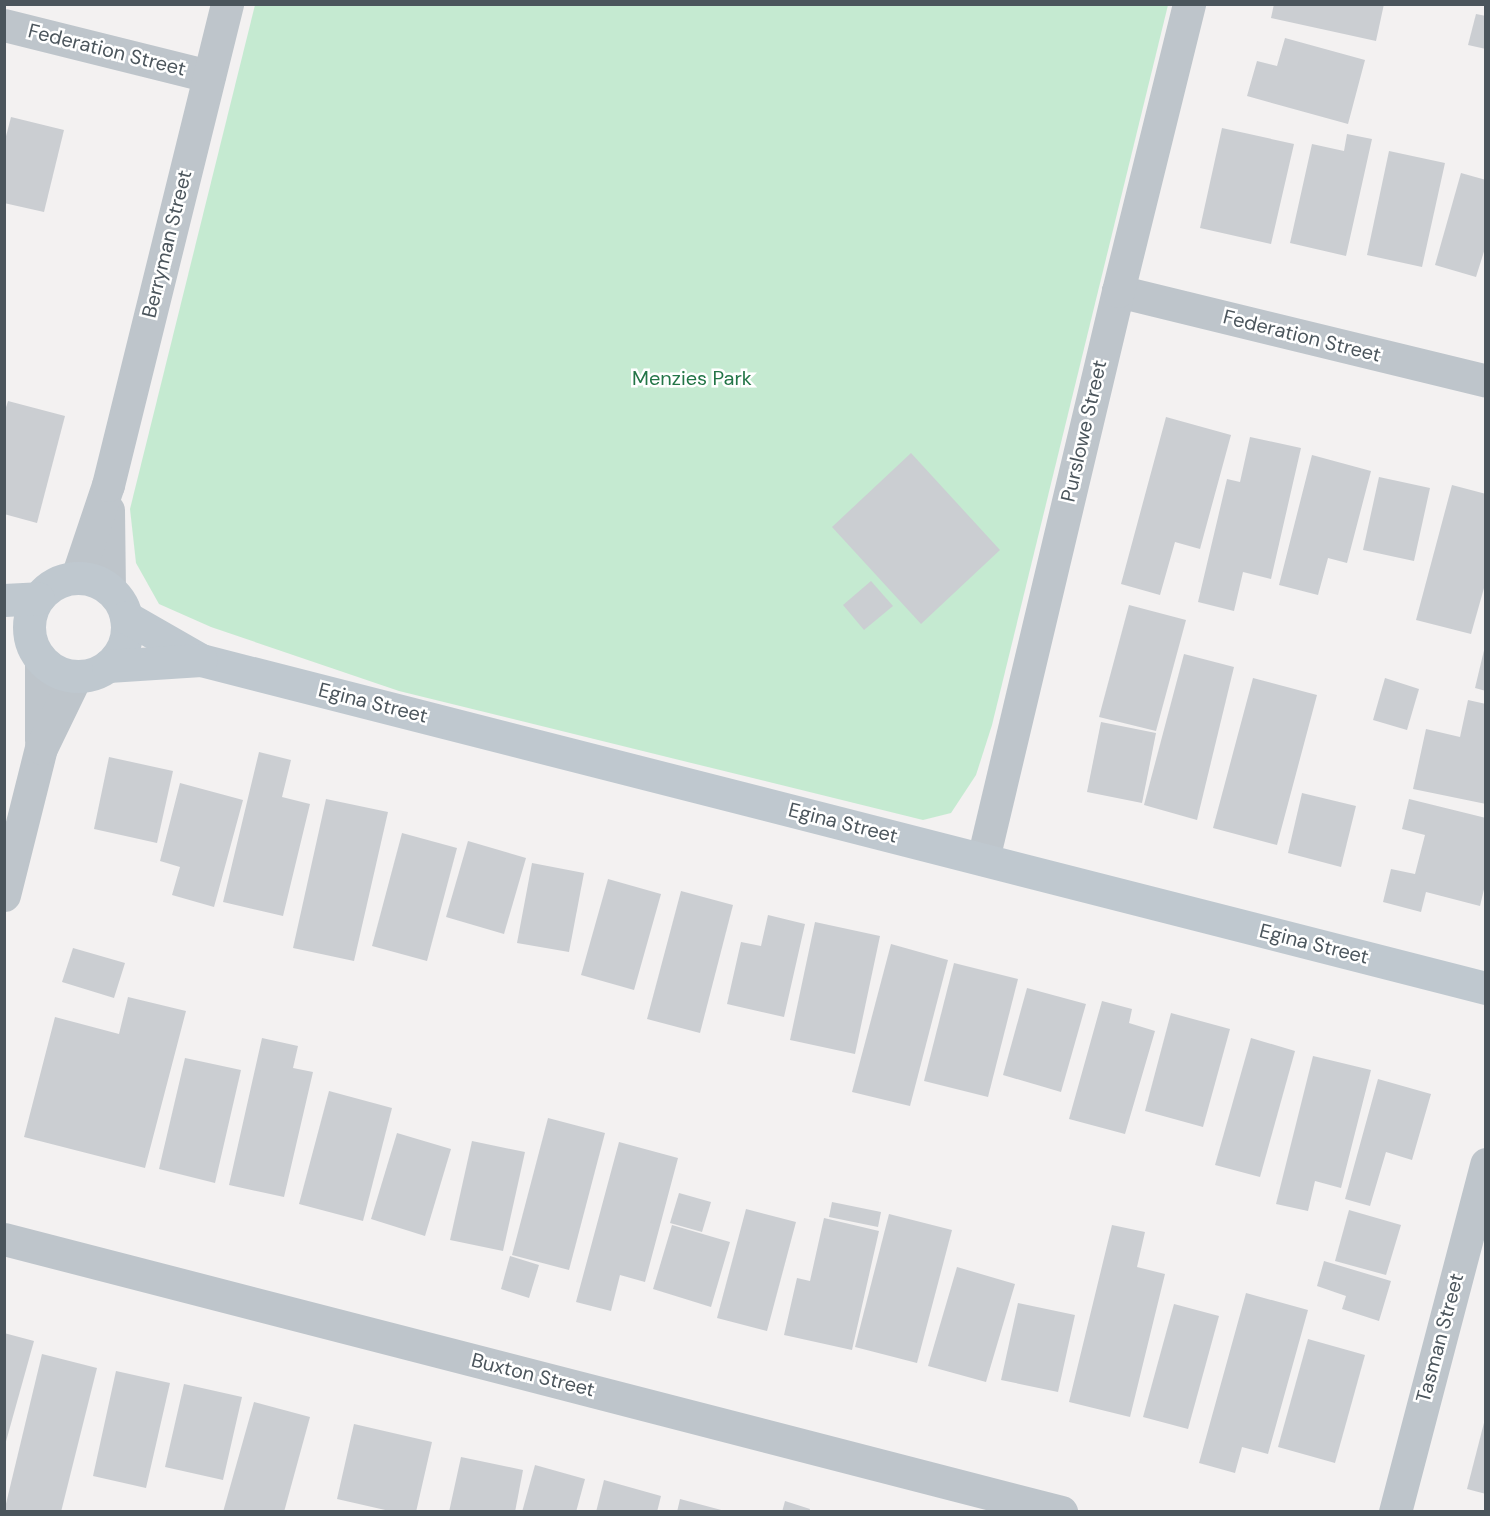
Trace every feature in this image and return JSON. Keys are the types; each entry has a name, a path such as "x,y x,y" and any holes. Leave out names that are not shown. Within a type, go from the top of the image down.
{"street":[{"name":"Berryman Street","path":"77,577 108,484 227,4"},
{"name":"Purslowe Street","path":"983,859 1189,4"},
{"name":"Federation Street","path":"4,25 209,76"},
{"name":"Federation Street","path":"1118,291 1485,381"},
{"name":"Berryman Street","path":"108,484 109,588"},
{"path":"4,627 36,652 63,674 76,676 93,674 108,666 118,656 124,644 126,617 120,601 109,588 94,580 77,577 62,580 38,598 29,621 36,652 41,748"},
{"path":"4,600 38,598"},
{"name":"Egina Street","path":"126,617 201,660 1485,988"},
{"name":"Egina Street","path":"108,666 201,660"},
{"path":"4,895 41,748 76,676"},
{"name":"Tasman Street","path":"1395,1512 1485,1164"},
{"name":"Buxton Street","path":"4,1239 1061,1512"}],"green space":[{"name":"Menzies Park","path":"255,5 1168,5 992,725 976,775 951,813 923,820 399,691 211,627 159,604 136,563 130,509"}],"building":[{"path":"1274,4 1384,4 1376,41 1271,18"},
{"path":"1476,14 1486,16 1486,49 1468,45"},
{"path":"1285,38 1365,60 1348,124 1247,96 1257,61 1277,66"},
{"path":"11,117 64,130 44,212 4,203 4,144"},
{"path":"1222,128 1294,144 1271,244 1200,228"},
{"path":"1347,134 1372,139 1346,256 1290,243 1312,144 1344,151"},
{"path":"1389,151 1445,163 1422,267 1367,255"},
{"path":"1461,173 1486,180 1486,245 1476,277 1435,265"},
{"path":"8,401 65,416 37,523 4,514 4,414"},
{"path":"1166,417 1231,435 1200,549 1175,542 1160,595 1121,584"},
{"path":"1250,437 1301,448 1271,579 1243,572 1234,611 1198,602 1227,479 1240,482"},
{"path":"911,453 1000,550 921,624 832,527"},
{"path":"1312,455 1371,471 1347,563 1328,558 1318,595 1279,585"},
{"path":"1379,477 1430,488 1414,561 1363,550"},
{"path":"1452,485 1486,494 1486,581 1471,634 1416,620"},
{"path":"871,581 893,606 864,630 843,605"},
{"path":"1129,605 1186,620 1156,731 1099,717"},
{"path":"1486,646 1486,691 1475,688"},
{"path":"1184,654 1234,667 1197,820 1144,805"},
{"path":"1253,678 1317,695 1277,845 1213,828"},
{"path":"1385,678 1419,689 1407,730 1373,720"},
{"path":"1468,700 1486,704 1486,804 1413,789 1426,729 1460,737"},
{"path":"1101,722 1156,733 1142,803 1087,792"},
{"path":"259,752 291,760 282,797 310,804 283,916 223,902"},
{"path":"109,757 173,771 157,843 94,829"},
{"path":"180,783 243,800 214,907 172,895 180,867 160,861"},
{"path":"1302,793 1356,806 1341,867 1288,853"},
{"path":"326,799 388,812 354,961 293,948"},
{"path":"1409,799 1486,818 1486,881 1480,906 1426,892 1421,912 1383,902 1391,869 1415,874 1425,835 1402,829"},
{"path":"402,833 457,848 427,961 372,946"},
{"path":"468,841 526,858 504,934 446,917"},
{"path":"532,863 584,873 569,952 517,943"},
{"path":"608,879 661,894 634,990 581,975"},
{"path":"681,891 733,905 700,1033 647,1019"},
{"path":"768,915 805,924 784,1017 727,1004 741,942 761,946"},
{"path":"815,922 880,936 855,1054 790,1040"},
{"path":"891,944 948,960 910,1106 852,1092"},
{"path":"73,948 125,963 114,998 62,982"},
{"path":"954,963 1018,979 988,1097 924,1081"},
{"path":"1027,988 1086,1004 1061,1092 1003,1075"},
{"path":"128,997 186,1011 145,1168 24,1137 55,1017 119,1034"},
{"path":"1102,1001 1132,1009 1129,1023 1155,1031 1125,1134 1069,1119"},
{"path":"1171,1013 1230,1029 1203,1127 1145,1111"},
{"path":"262,1038 298,1046 293,1068 313,1072 284,1197 229,1185"},
{"path":"1251,1038 1295,1051 1260,1177 1215,1165"},
{"path":"1313,1056 1371,1070 1341,1188 1315,1181 1308,1211 1276,1204"},
{"path":"185,1058 241,1070 215,1183 159,1169"},
{"path":"1378,1079 1431,1094 1412,1160 1386,1152 1370,1206 1345,1199"},
{"path":"329,1091 392,1108 363,1221 299,1204"},
{"path":"548,1118 605,1133 569,1270 512,1255"},
{"path":"397,1133 451,1149 425,1236 371,1219"},
{"path":"472,1141 525,1152 503,1251 450,1240"},
{"path":"619,1142 678,1158 645,1282 620,1275 611,1311 576,1302"},
{"path":"679,1193 711,1202 702,1232 670,1223"},
{"path":"832,1202 881,1212 878,1227 829,1217"},
{"path":"746,1209 796,1222 767,1331 717,1318"},
{"path":"1349,1210 1401,1225 1386,1275 1335,1261"},
{"path":"889,1214 952,1230 917,1363 855,1347"},
{"path":"824,1218 879,1231 852,1350 784,1335 797,1278 810,1281"},
{"path":"672,1225 730,1242 711,1307 653,1289"},
{"path":"1112,1225 1145,1232 1137,1267 1165,1274 1130,1417 1069,1402"},
{"path":"510,1256 539,1265 529,1298 501,1289"},
{"path":"1324,1261 1391,1281 1379,1321 1342,1309 1346,1296 1317,1286"},
{"path":"957,1267 1015,1284 986,1382 928,1366"},
{"path":"1246,1293 1308,1310 1268,1454 1242,1447 1235,1473 1199,1463"},
{"path":"1018,1303 1075,1315 1058,1392 1001,1380"},
{"path":"1174,1304 1219,1316 1188,1429 1143,1417"},
{"path":"4,1333 34,1341 5,1445 4,1445"},
{"path":"1308,1339 1365,1355 1335,1463 1278,1447"},
{"path":"42,1354 97,1368 61,1512 4,1512"},
{"path":"116,1371 170,1383 146,1488 93,1476"},
{"path":"184,1384 242,1397 223,1480 165,1467"},
{"path":"254,1402 310,1417 284,1512 223,1512"},
{"path":"1486,1415 1486,1494 1467,1489"},
{"path":"354,1424 432,1442 416,1512 394,1512 337,1499"},
{"path":"461,1457 523,1470 515,1512 449,1512"},
{"path":"535,1465 585,1479 576,1512 522,1512"},
{"path":"604,1480 661,1496 657,1512 596,1512"},
{"path":"680,1499 725,1511 725,1512 677,1512"},
{"path":"785,1501 810,1509 809,1512 782,1512"}]}
